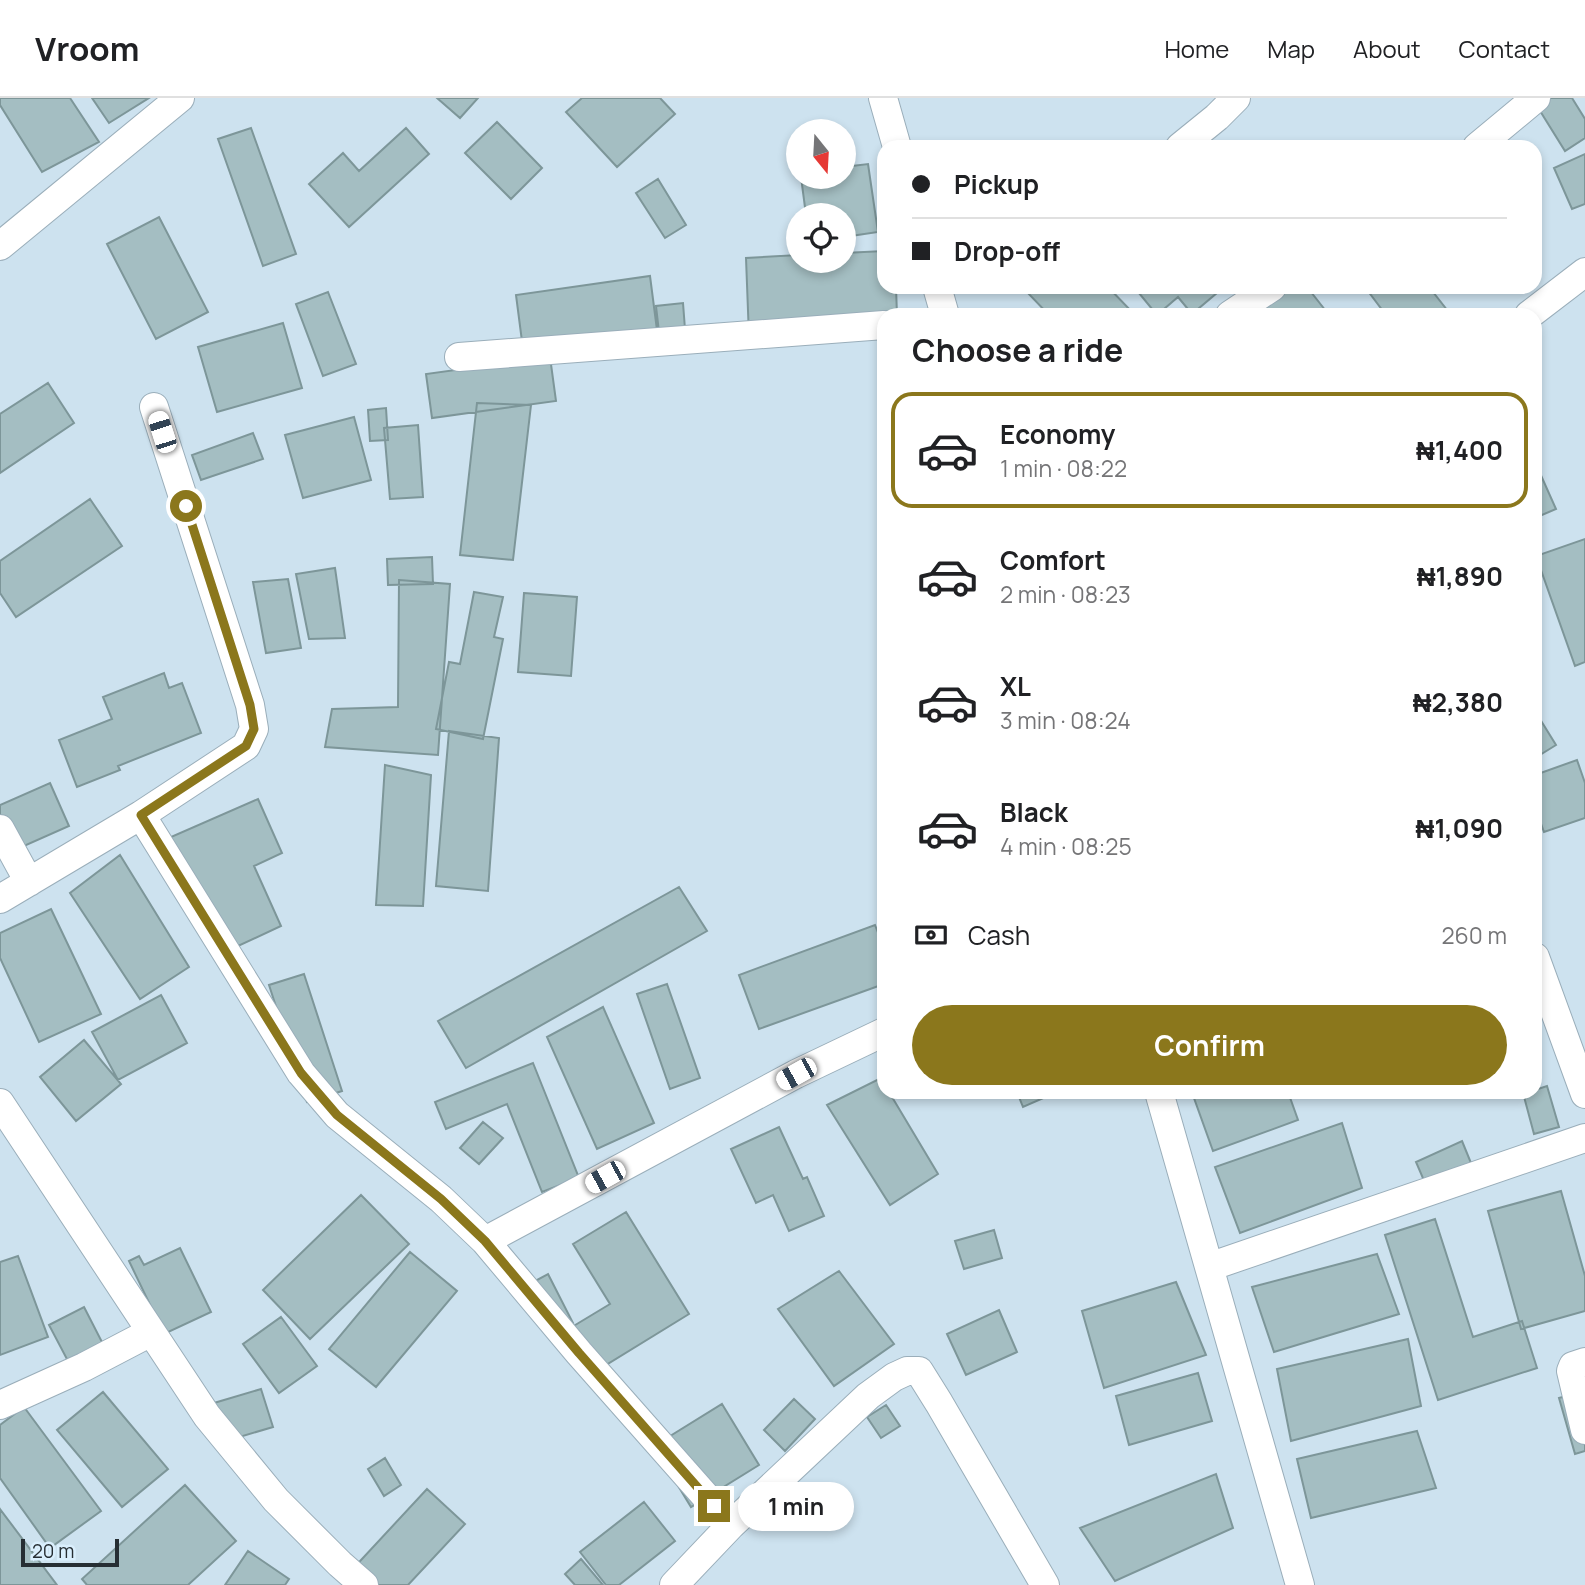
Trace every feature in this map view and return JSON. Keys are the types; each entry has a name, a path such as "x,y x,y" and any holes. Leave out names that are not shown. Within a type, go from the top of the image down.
{"street":[{"path":"0,246 180,98"},
{"path":"883,98 895,140"},
{"path":"1189,140 1236,98"},
{"path":"1485,140 1536,98"},
{"path":"1538,308 1585,272"},
{"path":"1240,308 1262,294"},
{"path":"459,357 877,326"},
{"path":"0,899 141,815 246,746 254,729 250,705 154,407"},
{"path":"141,815 301,1073 337,1115 441,1199 485,1241 579,1353 731,1525"},
{"path":"0,829 29,882"},
{"path":"1542,976 1585,1094"},
{"path":"485,1241 796,1074 877,1035"},
{"path":"1161,1099 1300,1585"},
{"path":"0,1103 207,1416 276,1500 364,1585"},
{"path":"1209,1267 1585,1138"},
{"path":"0,1405 151,1332"},
{"path":"1585,1362 1573,1366 1571,1371 1585,1430"},
{"path":"674,1585 731,1525 868,1396 907,1371 919,1371 1045,1585"}],"building":[{"path":"0,98 70,98 99,142 42,172 0,105"},
{"path":"92,98 149,98 109,123"},
{"path":"437,98 478,98 460,118"},
{"path":"582,98 660,98 675,114 617,167 566,112"},
{"path":"1532,98 1572,98 1585,119 1585,138 1565,151"},
{"path":"497,122 542,168 511,199 465,153"},
{"path":"251,128 296,254 263,266 218,139"},
{"path":"406,128 429,154 349,227 309,184 343,153 359,171"},
{"path":"1585,154 1585,204 1572,209 1554,168"},
{"path":"868,164 877,232 856,235 856,203 804,203 803,189 856,189 856,166"},
{"path":"658,179 686,225 665,238 636,193"},
{"path":"159,217 208,312 156,339 107,244"},
{"path":"877,251 877,294 896,294 897,308 877,308 877,316 749,337 746,258 786,256 786,273 856,273 856,252"},
{"path":"650,276 657,330 523,349 516,295"},
{"path":"328,292 356,364 323,376 296,304"},
{"path":"1029,294 1115,294 1128,308 1042,308"},
{"path":"1140,294 1216,294 1199,308 1187,308 1178,297 1165,308 1151,308"},
{"path":"1252,294 1312,294 1324,308 1252,308"},
{"path":"1370,294 1434,294 1446,308 1381,308"},
{"path":"683,303 685,329 659,332 656,306"},
{"path":"283,323 302,388 217,412 198,347"},
{"path":"550,357 556,401 432,418 426,374"},
{"path":"48,383 74,423 0,473 0,414"},
{"path":"477,403 531,405 513,560 460,555"},
{"path":"386,408 388,440 370,441 368,410"},
{"path":"354,417 371,480 303,498 285,435"},
{"path":"418,425 423,497 390,499 384,428"},
{"path":"253,433 263,459 201,480 192,455"},
{"path":"1542,478 1556,509 1542,515"},
{"path":"90,499 122,546 16,617 0,593 0,561"},
{"path":"1585,539 1585,662 1575,666 1542,573 1542,554"},
{"path":"432,557 433,584 388,585 387,559"},
{"path":"335,568 345,638 309,639 296,574"},
{"path":"288,579 301,648 266,653 253,582"},
{"path":"399,580 450,584 438,755 325,747 332,709 398,707"},
{"path":"474,592 503,597 494,637 503,639 483,739 436,729 449,662 460,664"},
{"path":"524,593 577,597 571,676 518,672"},
{"path":"164,673 169,688 182,683 201,733 118,766 120,770 77,787 59,740 112,719 103,697"},
{"path":"1542,722 1556,745 1542,754"},
{"path":"449,731 499,738 488,891 436,886"},
{"path":"1577,760 1585,783 1585,818 1544,832 1542,772"},
{"path":"385,765 431,775 423,906 376,905"},
{"path":"50,783 69,826 15,850 0,817 0,805"},
{"path":"258,799 282,853 254,866 281,926 223,953 171,837"},
{"path":"120,855 189,967 140,999 70,893"},
{"path":"679,887 707,931 466,1068 438,1021"},
{"path":"51,909 101,1014 39,1042 0,958 0,933"},
{"path":"875,925 877,930 877,987 759,1029 739,975"},
{"path":"304,974 342,1091 307,1102 269,985"},
{"path":"667,984 700,1078 670,1089 637,994"},
{"path":"161,995 187,1043 118,1080 92,1032"},
{"path":"603,1007 654,1123 597,1149 547,1037"},
{"path":"84,1040 121,1084 76,1121 40,1077"},
{"path":"533,1063 579,1178 542,1192 507,1104 446,1129 435,1102"},
{"path":"877,1080 877,1099 893,1099 938,1174 890,1205 827,1105"},
{"path":"1547,1086 1559,1127 1534,1134 1525,1099 1542,1099 1542,1088"},
{"path":"1020,1099 1041,1099 1023,1107"},
{"path":"1194,1099 1290,1099 1298,1120 1213,1151"},
{"path":"483,1122 503,1138 479,1164 460,1148"},
{"path":"1342,1123 1362,1188 1240,1233 1215,1167"},
{"path":"779,1127 803,1179 807,1177 824,1216 789,1231 773,1195 756,1203 731,1149"},
{"path":"1462,1141 1471,1163 1425,1183 1416,1162"},
{"path":"1561,1191 1585,1276 1585,1311 1521,1329 1488,1211"},
{"path":"361,1195 409,1244 310,1339 263,1290"},
{"path":"626,1212 689,1314 588,1376 562,1333 610,1304 573,1244"},
{"path":"1435,1219 1473,1337 1522,1321 1537,1368 1438,1400 1385,1235"},
{"path":"994,1230 1002,1258 964,1269 955,1241"},
{"path":"180,1248 211,1312 164,1334 129,1261 139,1256 144,1265"},
{"path":"410,1252 457,1291 376,1387 329,1349"},
{"path":"1377,1254 1399,1314 1274,1352 1252,1287"},
{"path":"18,1256 48,1337 0,1355 0,1262"},
{"path":"839,1271 894,1344 834,1386 778,1309"},
{"path":"548,1274 573,1323 549,1336 524,1287"},
{"path":"1176,1282 1206,1355 1104,1388 1082,1311"},
{"path":"84,1307 104,1346 69,1363 49,1325"},
{"path":"999,1310 1017,1352 966,1375 947,1334"},
{"path":"281,1317 317,1366 279,1393 243,1344"},
{"path":"1408,1339 1421,1406 1291,1441 1277,1369"},
{"path":"1198,1373 1212,1421 1129,1445 1116,1396"},
{"path":"261,1389 273,1427 226,1441 214,1403"},
{"path":"1585,1391 1585,1451 1575,1454 1559,1398"},
{"path":"103,1392 168,1469 122,1507 57,1430"},
{"path":"794,1399 815,1419 785,1451 764,1430"},
{"path":"722,1404 759,1465 691,1507 654,1446"},
{"path":"886,1405 900,1426 881,1438 867,1417"},
{"path":"24,1407 101,1511 50,1548 0,1478 0,1425"},
{"path":"1417,1431 1436,1488 1311,1518 1297,1459"},
{"path":"385,1458 401,1485 384,1496 368,1469"},
{"path":"1216,1474 1233,1528 1115,1581 1080,1528"},
{"path":"185,1485 236,1541 188,1585 87,1585 82,1579"},
{"path":"427,1489 465,1524 408,1585 362,1585 349,1573"},
{"path":"644,1502 675,1541 619,1585 606,1585 580,1552"},
{"path":"0,1509 57,1585 0,1585"},
{"path":"248,1551 289,1579 285,1585 225,1585"},
{"path":"581,1559 603,1585 575,1585 565,1574"}],"route":[{"path":"186,506 250,705 254,729 246,746 141,815 301,1073 337,1115 441,1199 485,1241 579,1353 714,1506"}]}
